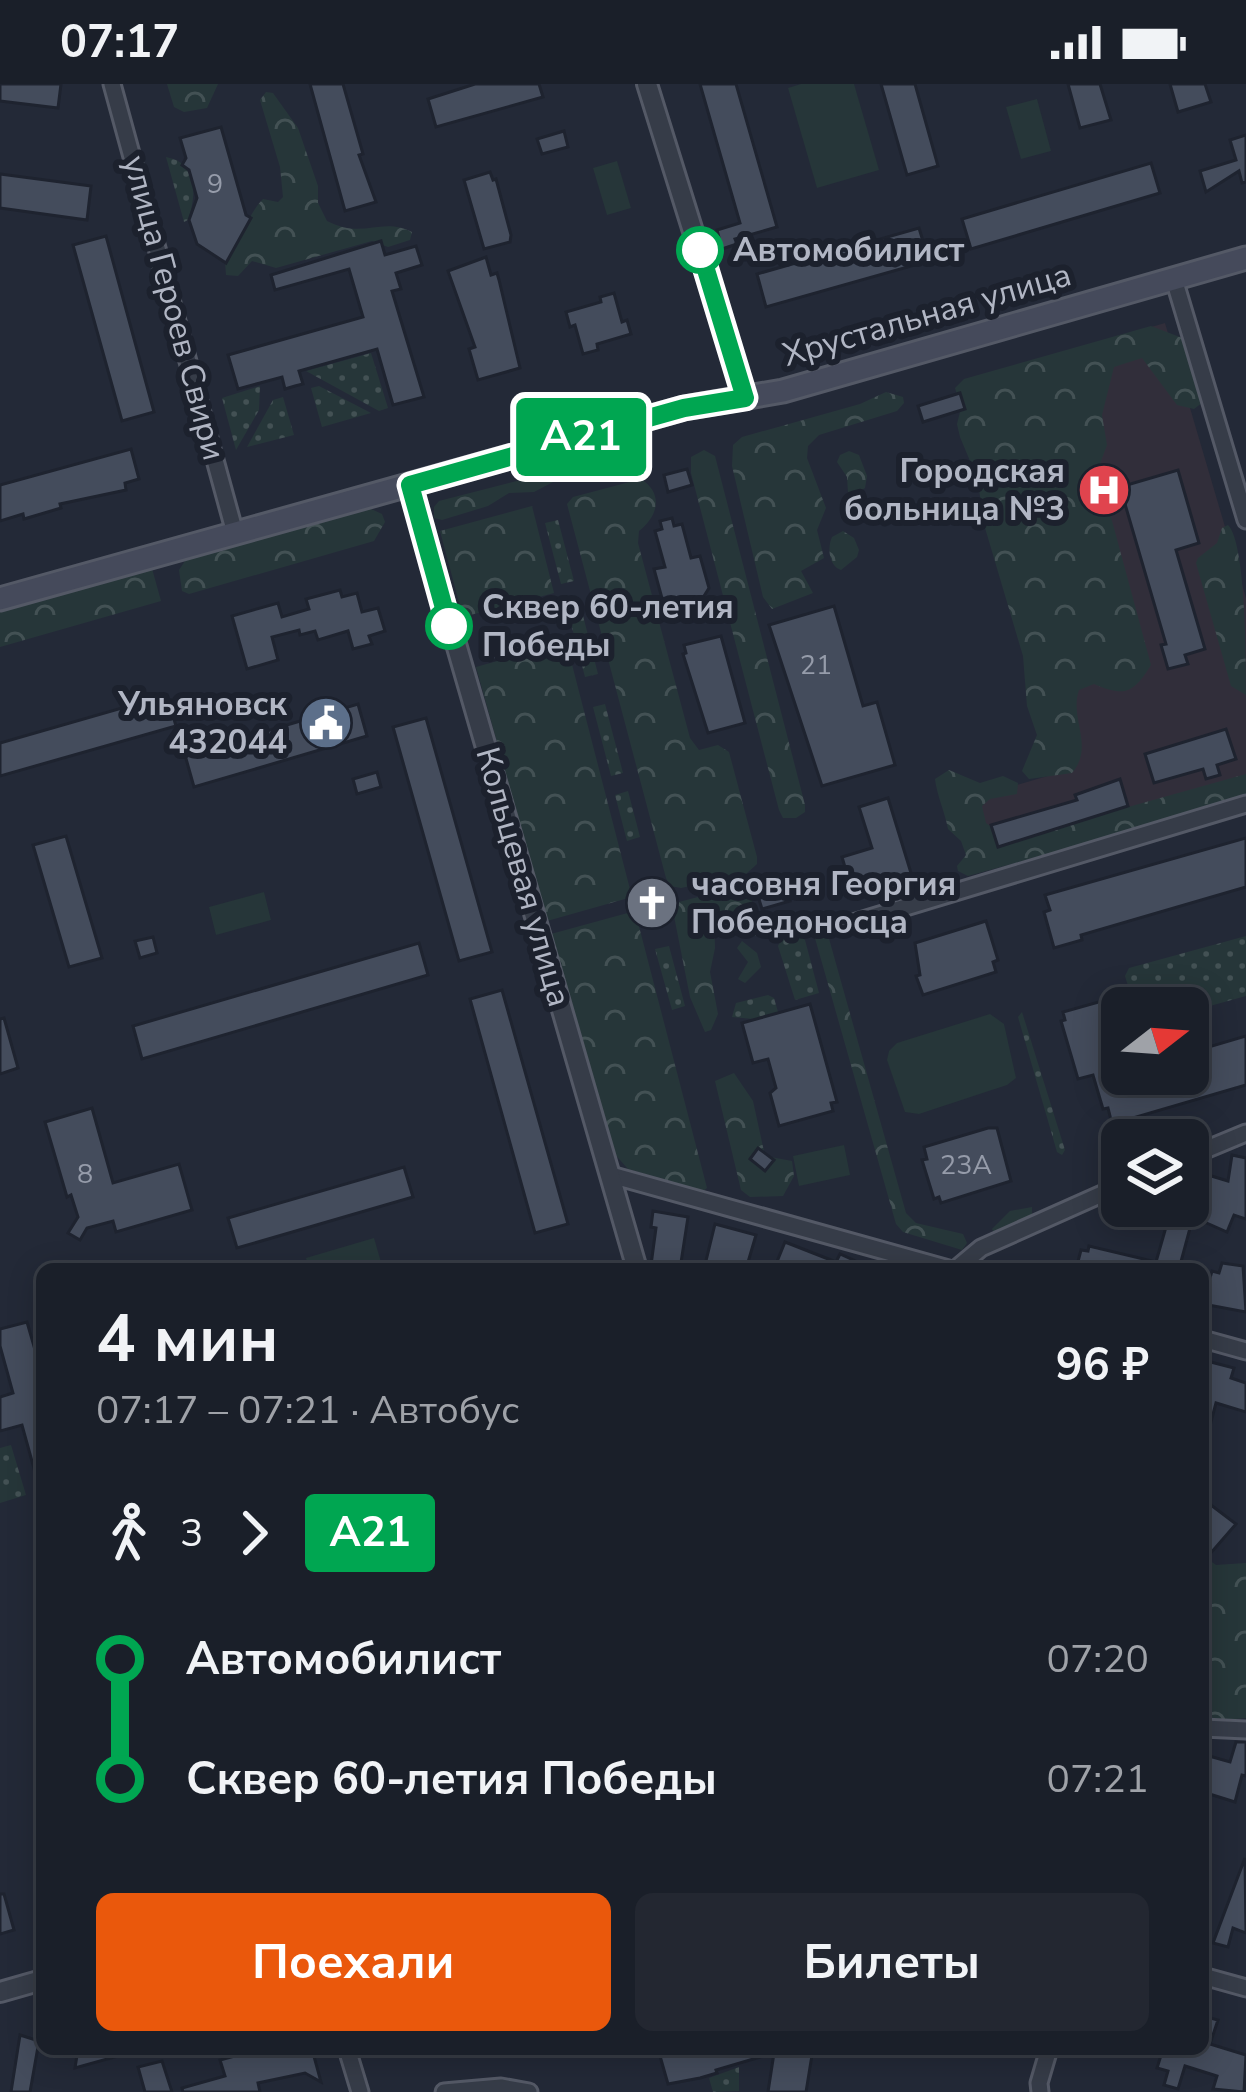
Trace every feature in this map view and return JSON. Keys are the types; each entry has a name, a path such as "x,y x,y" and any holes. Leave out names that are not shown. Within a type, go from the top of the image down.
{"main road":[{"name":"Хрустальная улица","path":"0,599 684,408 826,379 1246,258"}],"street":[{"name":"улица Героев Свири","path":"112,84 235,533"},
{"path":"647,84 745,398"},
{"path":"1174,279 1246,520"},
{"name":"Кольцевая улица","path":"410,485 635,1263"},
{"path":"843,926 1246,804"},
{"path":"1209,1148 1246,1132"},
{"path":"610,1175 930,1263"},
{"path":"960,1263 981,1248 1101,1194"},
{"path":"1209,1341 1246,1351"},
{"path":"1209,1728 1246,1730"},
{"path":"1209,1978 1246,1988"},
{"path":"0,1992 36,1982"},
{"path":"349,2055 360,2092"},
{"path":"1040,2092 1047,2055"},
{"path":"444,2092 501,2087 529,2092"}],"shaded area":[{"name":"Городская больница №3","path":"1165,323 1246,598 1246,789 982,866 962,801 1075,768 961,382"}],"green space":[{"path":"167,84 218,84 207,108 184,112 174,107"},
{"path":"854,84 879,170 817,188 788,88"},
{"path":"266,92 273,93 298,128 327,221 352,228 401,228 412,232 410,240 388,247 372,241 276,268 252,261 238,276 226,275 225,261 259,204 263,199 278,202 283,197 280,167 260,100"},
{"path":"1037,99 1051,151 1021,159 1006,107"},
{"path":"166,157 184,166 192,181 191,210 184,222"},
{"path":"617,161 631,208 607,215 593,168"},
{"path":"1151,326 1185,339 1203,402 1194,409 1177,405 1142,358 1114,367 1102,415 1107,445 1098,469 1151,665 1127,690 1094,684 1079,690 1082,743 1078,763 1072,773 1029,779 1022,771 1037,735 1027,706 1023,656 983,521 978,480 960,437 961,408 955,388 964,379"},
{"path":"371,353 388,408 379,411 306,371"},
{"path":"260,386 259,410 236,450 222,398"},
{"path":"319,386 371,413 322,427 311,388"},
{"path":"886,392 903,397 897,411 819,435 808,446 807,458 826,508 817,530 824,558 801,571 813,593 772,609 763,597 732,466 733,445 742,437 860,404"},
{"path":"283,397 294,435 247,447 273,400"},
{"path":"627,445 640,446 640,463 590,478 553,482 534,492 509,493 488,506 442,520 434,518 439,501 590,462"},
{"path":"704,450 715,456 805,805 805,812 796,818 783,818 779,810 691,473 691,457"},
{"path":"849,451 859,455 867,476 865,488 855,494 848,492 847,477 837,462"},
{"path":"641,479 653,491 656,505 639,531 638,543 690,738 699,750 718,745 729,752 757,857 757,864 746,874 681,888 670,886 666,878 567,504 573,497"},
{"path":"532,506 554,593 463,617 440,531"},
{"path":"369,508 382,514 385,522 374,541 189,594 182,591 179,570 187,558"},
{"path":"558,520 574,581 561,584 545,523"},
{"path":"1228,525 1242,577 1246,695 1231,686 1196,563"},
{"path":"843,531 854,538 859,550 841,570 832,561 830,546 832,537"},
{"path":"151,565 161,601 0,647 0,608"},
{"path":"581,608 598,674 585,677 568,612"},
{"path":"568,649 632,897 547,921 476,667 533,651 545,654"},
{"path":"605,704 623,773 611,776 593,707"},
{"path":"949,770 980,783 1003,776 1018,783 1017,794 990,799 982,806 986,823 994,829 1071,823 1246,774 1246,799 968,876 958,871 966,855 961,841 948,829 936,785 935,779"},
{"path":"628,791 640,837 627,841 615,795"},
{"path":"736,887 750,892 758,931 756,936 733,932 727,915 714,918 710,972 718,1014 711,1030 705,1032 690,997 673,911 679,902"},
{"path":"264,892 271,920 216,935 209,907"},
{"path":"635,911 707,1188 703,1191 628,1169 612,1151 551,934"},
{"path":"813,916 821,918 826,928 906,1213 916,1223 963,1234 967,1243 962,1250 903,1232 896,1224 811,924"},
{"path":"795,931 805,940 819,993 795,1000 778,946 784,934"},
{"path":"1246,936 1246,996 1209,1006 1209,987 1128,987 1125,976 1129,968"},
{"path":"742,941 757,953 761,967 745,983 738,979 748,962 737,948"},
{"path":"669,946 685,1006 672,1010 655,949"},
{"path":"768,995 774,998 778,1012 753,1019 732,1017 736,1003"},
{"path":"1022,1012 1065,1150 1062,1155 1057,1152 1018,1017"},
{"path":"990,1014 1004,1024 1016,1078 919,1114 905,1112 887,1060 889,1051 897,1043"},
{"path":"734,1073 753,1101 765,1156 792,1161 794,1176 783,1196 750,1197 741,1190 715,1081"},
{"path":"844,1145 850,1175 799,1186 793,1156"},
{"path":"1032,1207 1032,1216 995,1234 992,1229 1010,1211"},
{"path":"374,1238 381,1263 307,1263 306,1258"},
{"path":"11,1445 26,1495 0,1503 0,1448"},
{"path":"1209,1560 1216,1565 1246,1563 1246,1718 1209,1721"},
{"path":"739,2067 739,2091 713,2092 709,2078"}],"building":[{"path":"0,84 61,84 58,108 0,101"},
{"path":"310,84 343,84 363,154 359,155 376,202 345,211"},
{"path":"475,84 539,84 543,97 436,127 428,99"},
{"path":"700,84 736,84 777,227 735,239 737,244 722,249 717,230 740,223"},
{"path":"881,84 915,84 938,166 907,175"},
{"path":"1068,84 1100,84 1111,120 1080,128"},
{"path":"1170,84 1205,84 1211,102 1178,112"},
{"path":"221,127 246,215 251,218 226,263 197,244 189,220 197,198 189,170 182,165 186,158 180,138"},
{"path":"564,131 568,147 542,154 537,139"},
{"path":"1246,135 1246,182 1242,183 1239,171 1206,192 1200,171 1236,160 1230,140"},
{"path":"1151,163 1160,193 971,249 962,219"},
{"path":"490,172 511,235 510,242 484,249 464,180"},
{"path":"0,174 91,186 87,220 0,208"},
{"path":"919,228 929,261 766,307 757,274"},
{"path":"106,236 154,412 122,421 73,245"},
{"path":"381,241 385,255 416,246 422,265 396,273 401,289 392,291 424,397 393,405 377,349 299,371 303,384 285,389 282,377 238,389 228,355 363,317 349,269 275,290 271,275"},
{"path":"486,257 491,275 497,273 520,368 478,380 469,349 475,347 448,271"},
{"path":"614,293 622,322 627,320 631,334 597,344 598,350 583,354 566,312"},
{"path":"960,393 965,409 923,422 918,406"},
{"path":"131,449 139,479 125,483 126,490 60,504 61,508 24,519 23,514 0,521 0,485"},
{"path":"687,469 692,485 668,492 664,475"},
{"path":"1178,470 1199,543 1176,550 1205,649 1185,655 1188,664 1168,669 1161,645 1166,644 1120,487"},
{"path":"672,518 674,526 682,524 691,558 700,556 709,588 684,607 663,602 654,569 665,567 655,531 662,529 660,521"},
{"path":"340,590 342,597 357,593 362,612 378,608 385,631 369,636 372,644 353,649 348,631 318,640 315,631 300,635 299,630 272,637 278,660 247,669 232,616 278,603 282,617 309,609 306,599"},
{"path":"834,606 863,706 877,702 895,765 822,786 769,625"},
{"path":"721,636 745,723 708,733 684,645"},
{"path":"513,639 517,654 490,661 486,646"},
{"path":"167,695 176,726 0,776 0,743"},
{"path":"358,704 367,736 194,787 185,755"},
{"path":"426,718 492,952 459,961 393,727"},
{"path":"1226,729 1236,759 1217,765 1220,775 1206,779 1203,769 1154,783 1145,754"},
{"path":"377,772 381,787 357,794 353,779"},
{"path":"1120,779 1128,806 998,847 991,825 1077,800 1075,795"},
{"path":"888,798 911,873 852,891 842,857 872,848 859,807"},
{"path":"66,836 102,958 69,967 33,845"},
{"path":"1246,838 1246,887 1081,935 1082,940 1054,948 1044,912 1050,910 1045,895"},
{"path":"785,884 790,901 762,909 757,893"},
{"path":"656,892 660,908 645,913 640,896"},
{"path":"986,921 998,960 993,962 996,972 923,995 916,976 920,975 915,943"},
{"path":"153,937 157,953 140,958 135,941"},
{"path":"419,943 428,975 142,1059 133,1026"},
{"path":"502,990 568,1224 535,1233 470,999"},
{"path":"1101,1001 1101,1095 1209,1095 1209,1047 1246,1036 1246,1085 1130,1119 1111,1119 1108,1108 1103,1109 1093,1075 1078,1079 1061,1021 1065,1020 1063,1012"},
{"path":"810,1004 837,1102 831,1103 833,1111 779,1126 768,1059 753,1063 742,1023"},
{"path":"4,1018 18,1068 0,1074 0,1019"},
{"path":"92,1108 113,1183 179,1164 192,1210 116,1232 113,1221 87,1228 80,1240 68,1233 78,1217 71,1195 67,1197 45,1122"},
{"path":"997,1128 1011,1181 941,1203 939,1197 934,1199 922,1160 927,1159 924,1147"},
{"path":"758,1148 774,1160 765,1171 750,1159"},
{"path":"1232,1155 1246,1158 1246,1219 1234,1215 1227,1232 1209,1224 1209,1175 1228,1181"},
{"path":"404,1167 413,1197 237,1248 228,1218"},
{"path":"653,1211 688,1217 681,1263 651,1263 656,1228 651,1227"},
{"path":"715,1224 756,1235 748,1263 705,1263"},
{"path":"1166,1227 1190,1227 1181,1263 1078,1263 1081,1250 1088,1251 1089,1246 1156,1262"},
{"path":"785,1242 836,1262 840,1254 860,1263 776,1263"},
{"path":"1222,1263 1243,1266 1246,1312 1209,1305 1209,1278 1212,1271 1219,1273"},
{"path":"27,1322 36,1353 36,1476 22,1425 0,1431 0,1397 13,1393 0,1329"},
{"path":"1209,1362 1234,1368 1231,1378 1246,1383 1246,1412 1216,1403 1209,1429"},
{"path":"1209,1504 1236,1524 1209,1555"},
{"path":"1236,1742 1246,1742 1246,1776 1242,1775 1235,1802 1209,1794 1209,1756 1230,1762"},
{"path":"1245,1858 1246,1933 1233,1928 1228,1947 1213,1943"},
{"path":"0,1894 4,1894 14,1930 0,1934"},
{"path":"1209,2018 1218,2020 1210,2044 1246,2055 1244,2092 1213,2089 1217,2076 1185,2066 1178,2089 1164,2085 1168,2071 1157,2068 1161,2055 1209,2055"},
{"path":"20,2035 36,2040 37,2055 30,2092 11,2092"},
{"path":"77,2055 122,2055 75,2068"},
{"path":"238,2055 314,2055 321,2082 305,2073 258,2083 260,2092 183,2092 182,2088 225,2076 220,2060"},
{"path":"660,2055 767,2055 700,2078 668,2084"},
{"path":"774,2055 812,2055 806,2092 768,2092"},
{"path":"162,2061 172,2092 145,2092 138,2067"}],"bus line":[{"name":"А21","path":"449,626 410,485 684,408 745,398 700,250"}],"place":[{"name":"Автомобилист","path":"700,250"},
{"name":"Городская больница №3","path":"1104,490"},
{"name":"Сквер 60-летия Победы","path":"449,626"},
{"name":"Ульяновск 432044","path":"326,723"},
{"name":"часовня Георгия Победоносца","path":"652,903"}]}
